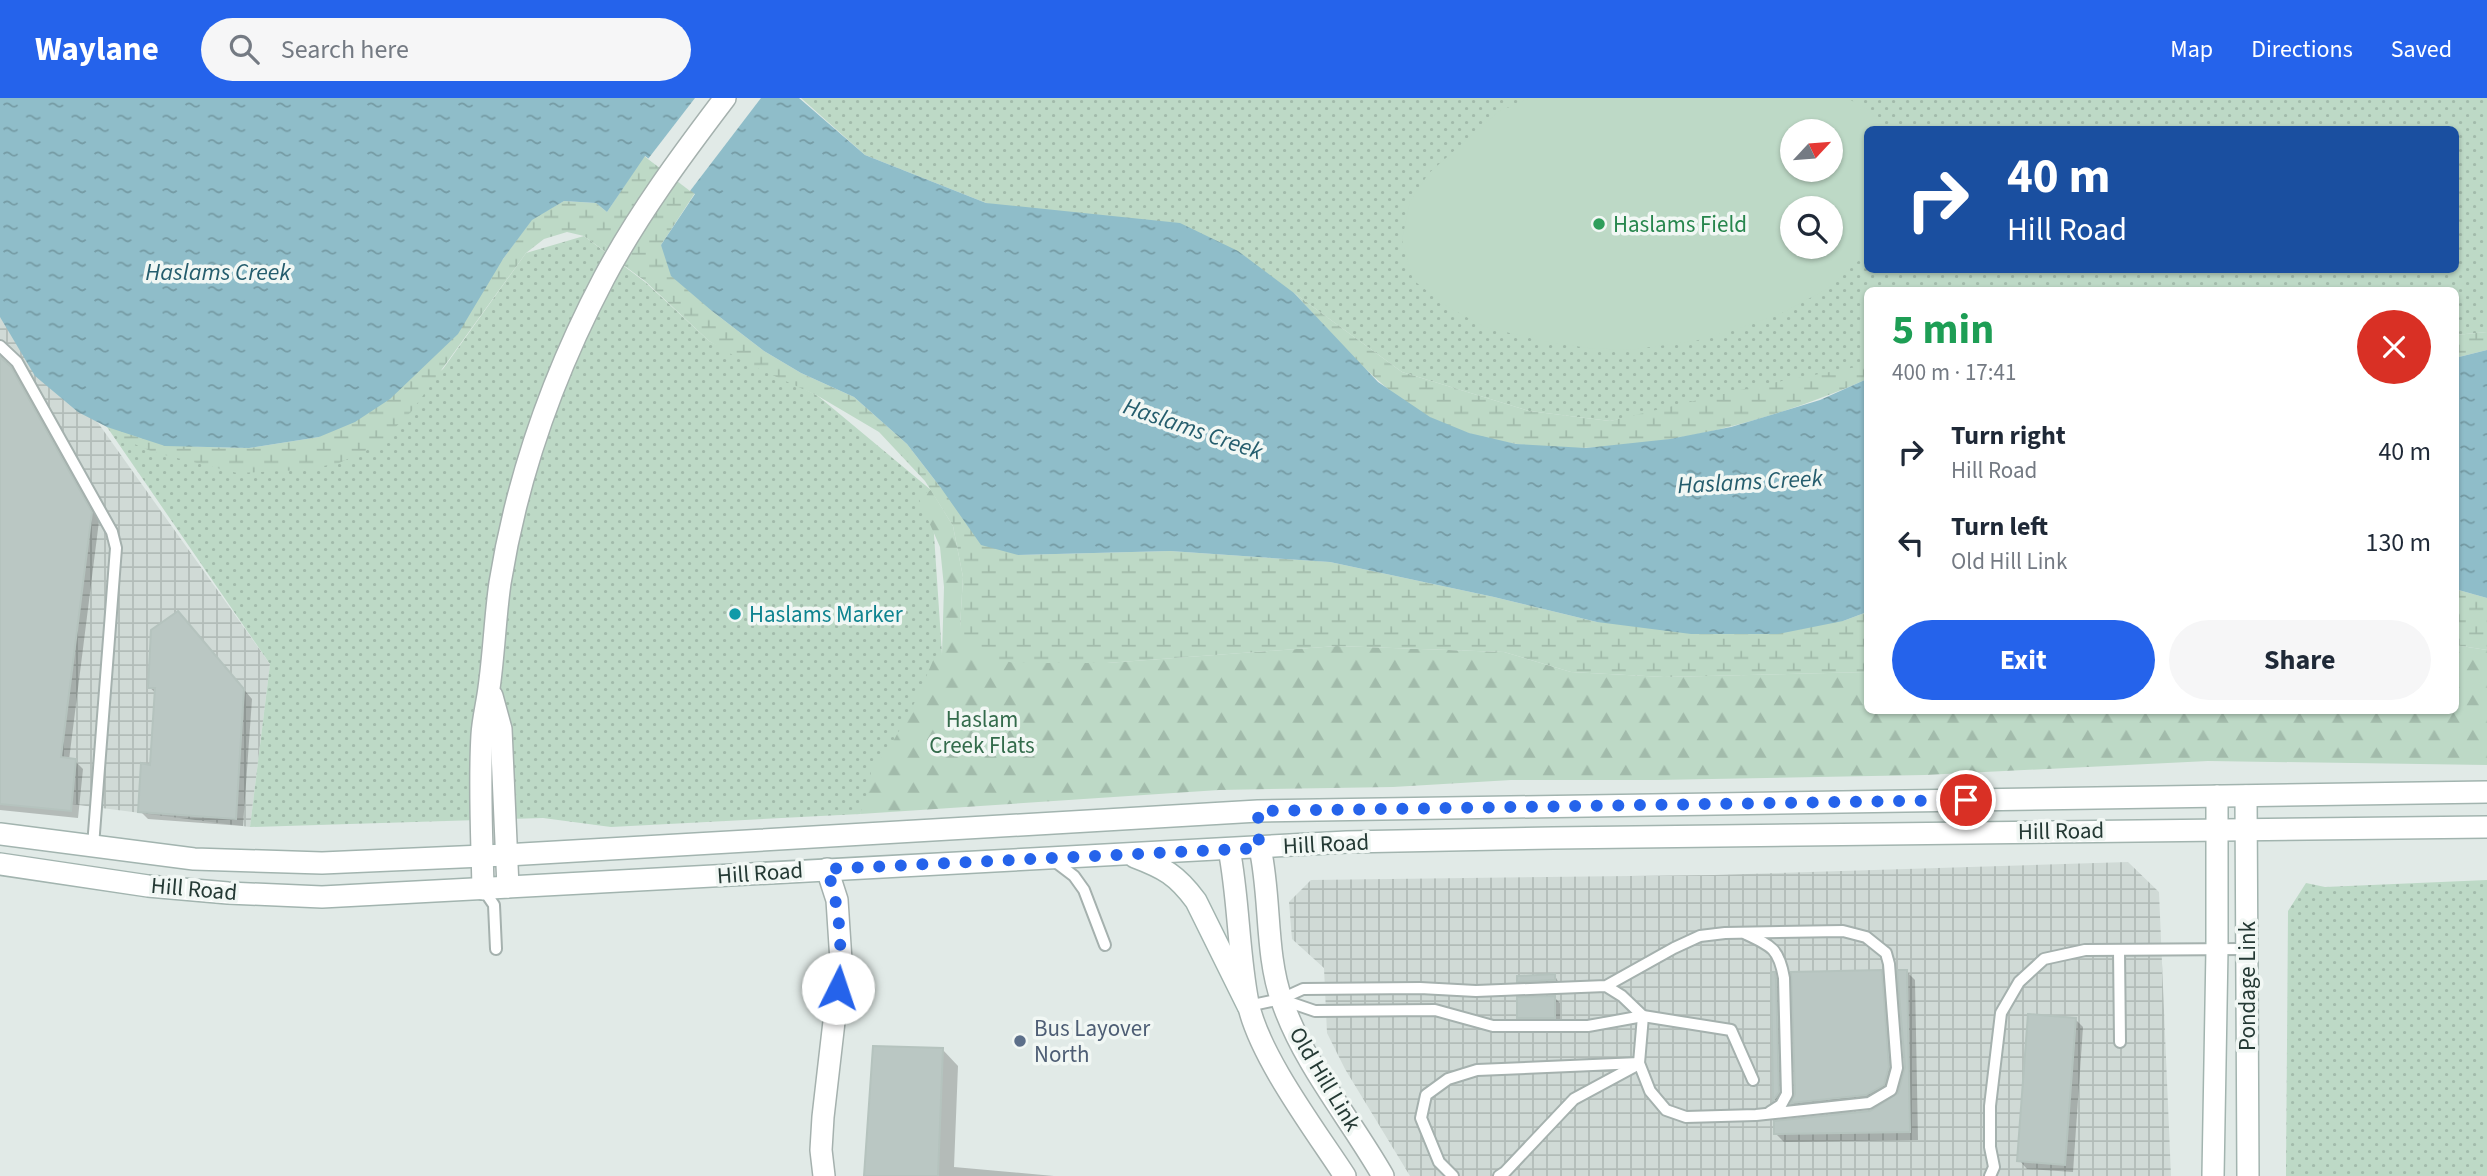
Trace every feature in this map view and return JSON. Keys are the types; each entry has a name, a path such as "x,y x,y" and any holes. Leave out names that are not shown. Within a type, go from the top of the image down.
{"main road":[{"path":"489,897 482,856 482,733 502,572 517,503 550,395 578,329 605,276 664,179 725,98"},
{"path":"489,688 501,729 508,887"},
{"name":"Hill Road","path":"0,834 194,859 322,863 506,855 1258,811 2487,792"},
{"name":"Pondage Link","path":"2213,1176 2217,796"},
{"name":"Pondage Link","path":"2245,796 2248,1176"},
{"name":"Old Hill Link","path":"1258,811 1259,848 1266,876 1270,938 1281,999 1299,1042 1383,1176"},
{"name":"Old Hill Link","path":"1225,813 1235,878 1248,1006 1266,1050 1345,1176"},
{"name":"Hill Road","path":"0,864 148,886 215,892 322,897 489,897 508,887 1347,842 2487,827"},
{"path":"797,837 827,869 837,900 841,961 823,1117 821,1150 824,1176"},
{"path":"90,877 93,846"},
{"path":"1126,853 1168,871 1187,889 1196,901 1248,1006"},
{"path":"810,1176 821,1150"}],"lane":[{"path":"0,346 17,362 112,532 116,548 93,846"},
{"path":"1049,857 1074,876 1084,890 1105,945"},
{"path":"489,897 496,949"},
{"path":"1248,1006 1281,999 1303,989 1476,991 1606,986 1700,936 1843,931 1866,937 1886,953 1897,1068 1891,1090 1869,1103 1768,1114 1686,1117 1666,1110 1650,1091 1639,1063 1643,1016"},
{"path":"1744,933 1771,945 1781,960 1784,978 1787,1094 1781,1105 1768,1114"},
{"path":"2004,1176 1992,1172 1990,1106 2001,1013 2019,982 2044,959 2085,950 2246,950"},
{"path":"2119,950 2120,1042"},
{"path":"1606,986 1622,996 1643,1016"},
{"path":"1385,1010 1386,988"},
{"path":"1435,1010 1436,989"},
{"path":"1281,999 1315,1011 1435,1010 1493,1026 1588,1026 1643,1016 1731,1030 1754,1080"},
{"path":"1453,1176 1438,1161 1421,1118 1426,1095 1448,1079 1477,1070 1639,1063"},
{"path":"1499,1176 1574,1099 1639,1063"}],"shaded area":[{"path":"0,297 71,385 270,664 250,827 0,795"},
{"path":"2128,862 2159,892 2171,1176 1410,1176 1345,1069 1327,1033 1324,968 1292,939 1289,902 1311,880 1714,875"}],"green space":[{"path":"801,98 2487,98 2487,332 2459,335 2459,287 1864,287 1864,372 1610,421 1529,411 1402,372 1294,293 986,203 865,155"},
{"name":"Haslams Field","path":"1530,98 1847,98 1870,111 1882,126 1864,126 1864,256 1827,289 1782,313 1695,341 1628,350 1588,348 1542,341 1485,327 1448,307 1413,280 1402,240 1410,201 1429,173 1498,112"},
{"path":"644,156 695,193 661,245 712,311 764,351 801,373 854,397 907,444 941,488 1018,555 1170,551 1330,562 1597,622 1843,621 1864,613 1864,672 1664,677 1571,672 1504,652 1337,646 1107,663 1015,663 982,657 963,642 960,627 963,577 953,526 925,481 879,432 818,396 746,363 709,341 645,281 584,236 567,232 544,239 526,253 411,412 376,446 339,463 303,470 237,473 153,452 118,437 107,427 165,446 249,448 319,437 503,259 532,219 564,201 596,203 607,212"},
{"path":"584,236 645,282 709,341 818,396 931,490 942,654 860,814 611,827 543,818 250,827 270,664 107,427 303,470 443,369 526,253"},
{"path":"1294,293 1402,372 1529,411 1610,421 1761,385 1864,366 1864,380 1766,417 1709,432 1592,448 1535,446 1480,437 1431,418 1392,392 1358,361"},
{"path":"2487,332 2487,350 2459,357 2459,335"},
{"name":"Haslam Creek Flats","path":"931,490 953,526 963,577 960,627 1015,663 1107,663 1337,646 1504,652 1571,672 1664,677 1864,672 1864,714 2459,714 2459,646 2487,650 2487,765 2208,761 1925,775 1511,780 1393,787 1219,790 860,814 869,789 871,771 890,747 916,700 935,656 942,654 944,587 940,547 918,497"},
{"path":"2459,590 2487,598 2487,650 2459,646"},
{"path":"2487,880 2487,1176 2286,1176 2288,911 2306,883 2325,887"}],"water":[{"name":"Haslams Creek","path":"0,98 799,98 865,155 986,203 1180,223 1238,251 1294,293 1378,382 1430,417 1469,433 1516,444 1586,448 1670,439 1731,427 1820,400 1864,380 1864,613 1843,621 1778,634 1691,634 1597,622 1330,562 1170,551 1018,555 981,545 907,444 854,397 801,373 764,351 671,276 661,245 695,194 645,156 607,212 596,203 564,201 532,220 503,259 458,334 390,399 355,422 319,437 249,448 165,446 107,427 78,412 35,376 0,317"},
{"path":"2487,350 2487,598 2459,590 2459,357"}],"pier":[{"path":"695,98 761,98 690,191 648,159"}],"building":[{"path":"0,357 11,367 92,512 61,757 76,759 71,811 0,804"},
{"path":"178,611 244,689 236,819 138,812 141,763 150,765 155,688 148,688 151,630"},
{"path":"1882,970 1889,1067 1884,1085 1866,1095 1791,1103 1795,1094 1791,972"},
{"path":"1897,970 1907,970 1910,1132 1774,1134 1774,1121 1870,1111 1898,1093 1905,1067"},
{"path":"1771,972 1775,972 1776,979 1779,1092 1773,1101"},
{"path":"1555,974 1555,980 1517,982 1517,976"},
{"path":"1555,996 1555,1018 1517,1018 1517,997"},
{"path":"2028,1014 2076,1018 2065,1165 2017,1161"},
{"path":"873,1046 943,1048 938,1176 864,1176"}],"place":[{"name":"Haslams Field","path":"1599,224"},
{"name":"Haslams Marker","path":"735,614"},
{"name":"Bus Layover North","path":"1020,1041"}],"route":[{"path":"838,988 841,961 837,900 827,869 1259,848 1258,811 1966,800"}]}
